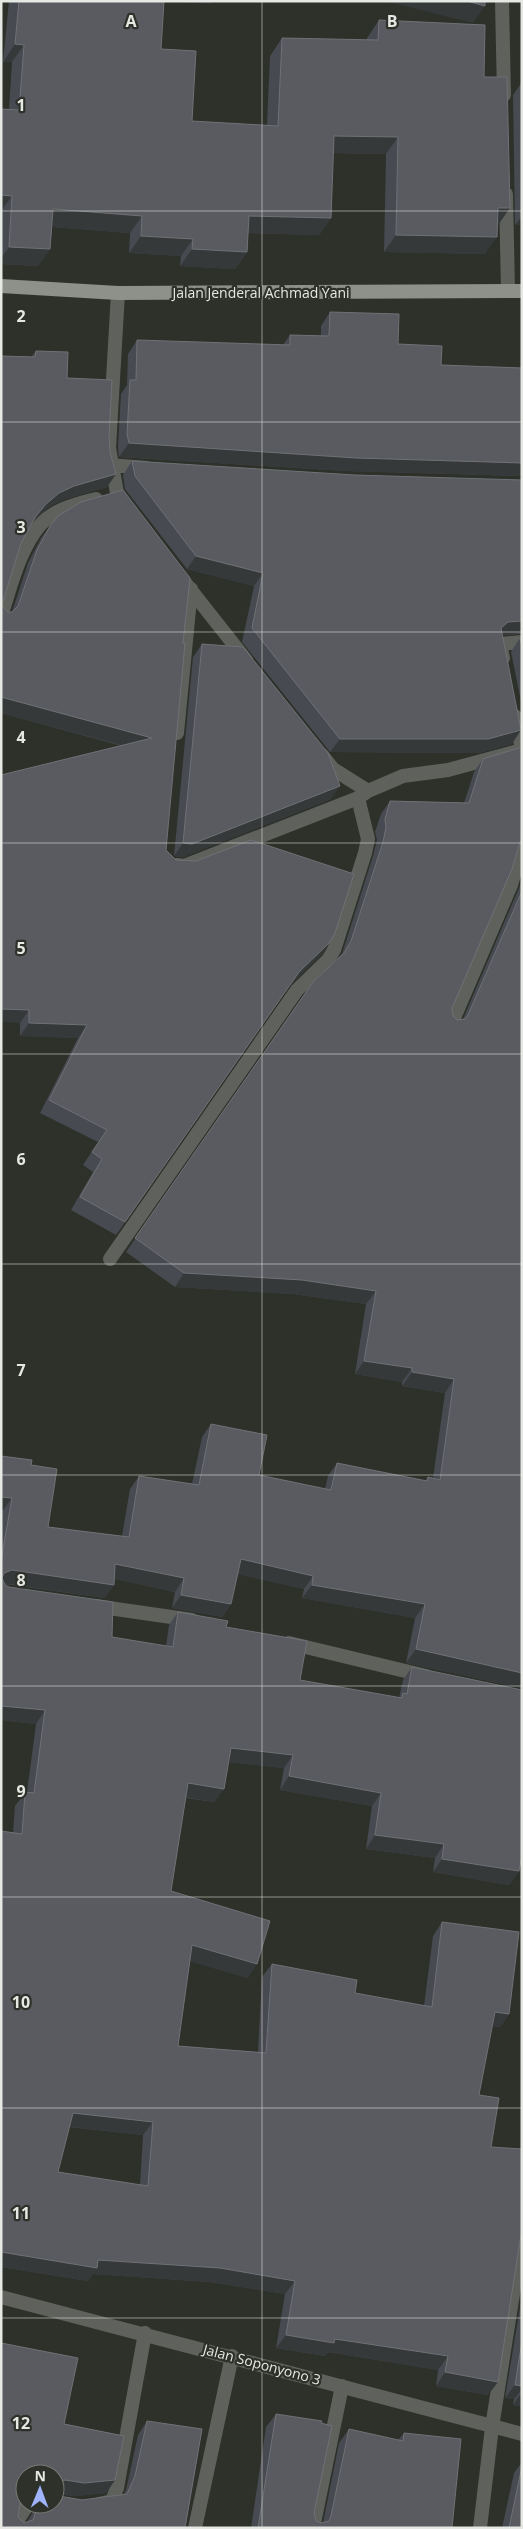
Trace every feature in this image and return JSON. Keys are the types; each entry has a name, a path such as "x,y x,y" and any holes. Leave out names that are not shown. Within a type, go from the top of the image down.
{"main road":[{"name":"Jalan Jenderal Achmad Yani","path":"1,286 118,293 515,291"}],"street":[{"path":"502,1 504,111"},
{"path":"506,181 515,291"},
{"path":"118,293 109,448 110,465 117,493 133,516"},
{"path":"110,465 160,468"},
{"path":"1,616 19,560 40,524 70,506 117,493"},
{"path":"168,560 252,668"},
{"path":"175,746 191,589"},
{"path":"506,673 500,644 522,642"},
{"path":"165,860 169,864 184,866 403,776 448,770 522,750 512,702"},
{"path":"110,1259 297,990 328,960 334,950 359,879 368,839 363,794 333,769 311,742"},
{"path":"451,1025 511,885 522,847"},
{"path":"77,1603 210,1624"},
{"path":"276,1640 436,1678"},
{"path":"480,2528 492,2427 522,2237"},
{"name":"Jalan Soponyono 3","path":"1,2297 146,2333 522,2434"},
{"path":"84,2505 112,2501 117,2488 146,2333"},
{"path":"195,2528 232,2356"},
{"path":"313,2528 342,2386"},
{"path":"17,2528 22,2514"}],"building":[{"path":"19,1 164,1 161,49 196,51 192,121 278,126 282,38 378,40 379,20 485,25 484,77 507,77 510,208 498,208 497,237 396,235 398,137 334,136 331,218 249,216 247,252 192,249 193,239 141,236 142,216 53,209 50,249 9,247 12,196 1,195 1,109 19,110 24,45 15,44"},
{"path":"467,1 485,1 485,6"},
{"path":"330,312 399,314 398,344 442,346 441,365 522,368 522,463 356,458 129,443 127,434 130,380 136,380 137,340 290,345 290,335 329,336"},
{"path":"36,351 68,352 67,378 112,380 109,435 110,452 116,474 74,486 59,493 46,504 36,516 21,543 2,605 8,612 12,612 18,606 37,550 50,526 58,516 81,502 123,490 190,578 166,850 176,860 196,861 251,840 354,874 335,933 330,942 299,972 125,1222 80,1197 102,1159 92,1152 107,1130 49,1100 87,1025 29,1023 29,1010 1,1009 1,775 152,738 1,697 1,356 35,357"},
{"path":"132,461 355,475 522,480 522,621 508,622 501,628 521,730 488,739 340,739 252,628 263,573 196,556 135,476"},
{"path":"202,644 243,647 328,753 340,786 192,844 183,843"},
{"path":"522,747 522,836 512,869 452,1008 453,1016 457,1020 465,1019 468,1015 522,891 522,1673 416,1649 425,1604 312,1585 313,1576 241,1559 231,1604 181,1595 184,1578 115,1564 114,1585 12,1570 4,1573 2,1578 5,1585 9,1587 113,1602 112,1637 173,1647 178,1612 228,1621 226,1627 307,1641 300,1680 402,1698 403,1693 407,1694 412,1667 522,1690 522,1855 519,1871 442,1859 444,1844 375,1835 381,1793 289,1776 293,1755 231,1748 224,1789 188,1783 171,1891 270,1921 257,1964 192,1945 178,2046 266,2053 272,1964 357,1980 355,1993 432,2007 442,1922 519,1932 509,2014 495,2012 479,2095 499,2098 491,2147 522,2149 522,2228 498,2382 445,2372 448,2356 335,2339 334,2343 286,2335 295,2281 220,2268 98,2260 97,2268 1,2252 1,1831 22,1834 25,1792 34,1793 45,1710 1,1706 1,1564 12,1498 1,1497 1,1456 32,1460 31,1465 57,1469 48,1527 129,1537 139,1476 199,1485 211,1424 267,1435 259,1475 331,1490 337,1463 427,1481 428,1477 440,1480 454,1379 412,1372 412,1368 364,1361 376,1291 302,1280 184,1273 135,1238 313,982 344,953 351,941 383,842 386,827 385,819 390,801 469,803 483,759","holes":["73,2113 153,2122 148,2186 58,2172"]},
{"path":"522,2341 522,2386 515,2385"},
{"path":"1,2343 78,2358 64,2424 124,2436 115,2480 84,2483 65,2480 65,2464 15,2464 15,2514 18,2514 18,2517 24,2523 33,2520 35,2514 65,2514 65,2497 82,2500 127,2494 135,2476 147,2421 202,2429 185,2528 1,2528"},
{"path":"276,2414 322,2421 321,2423 332,2426 314,2513 316,2521 321,2523 329,2521 331,2516 349,2429 403,2441 404,2433 461,2439 452,2528 258,2528"},
{"path":"522,2466 522,2528 509,2528"}]}
